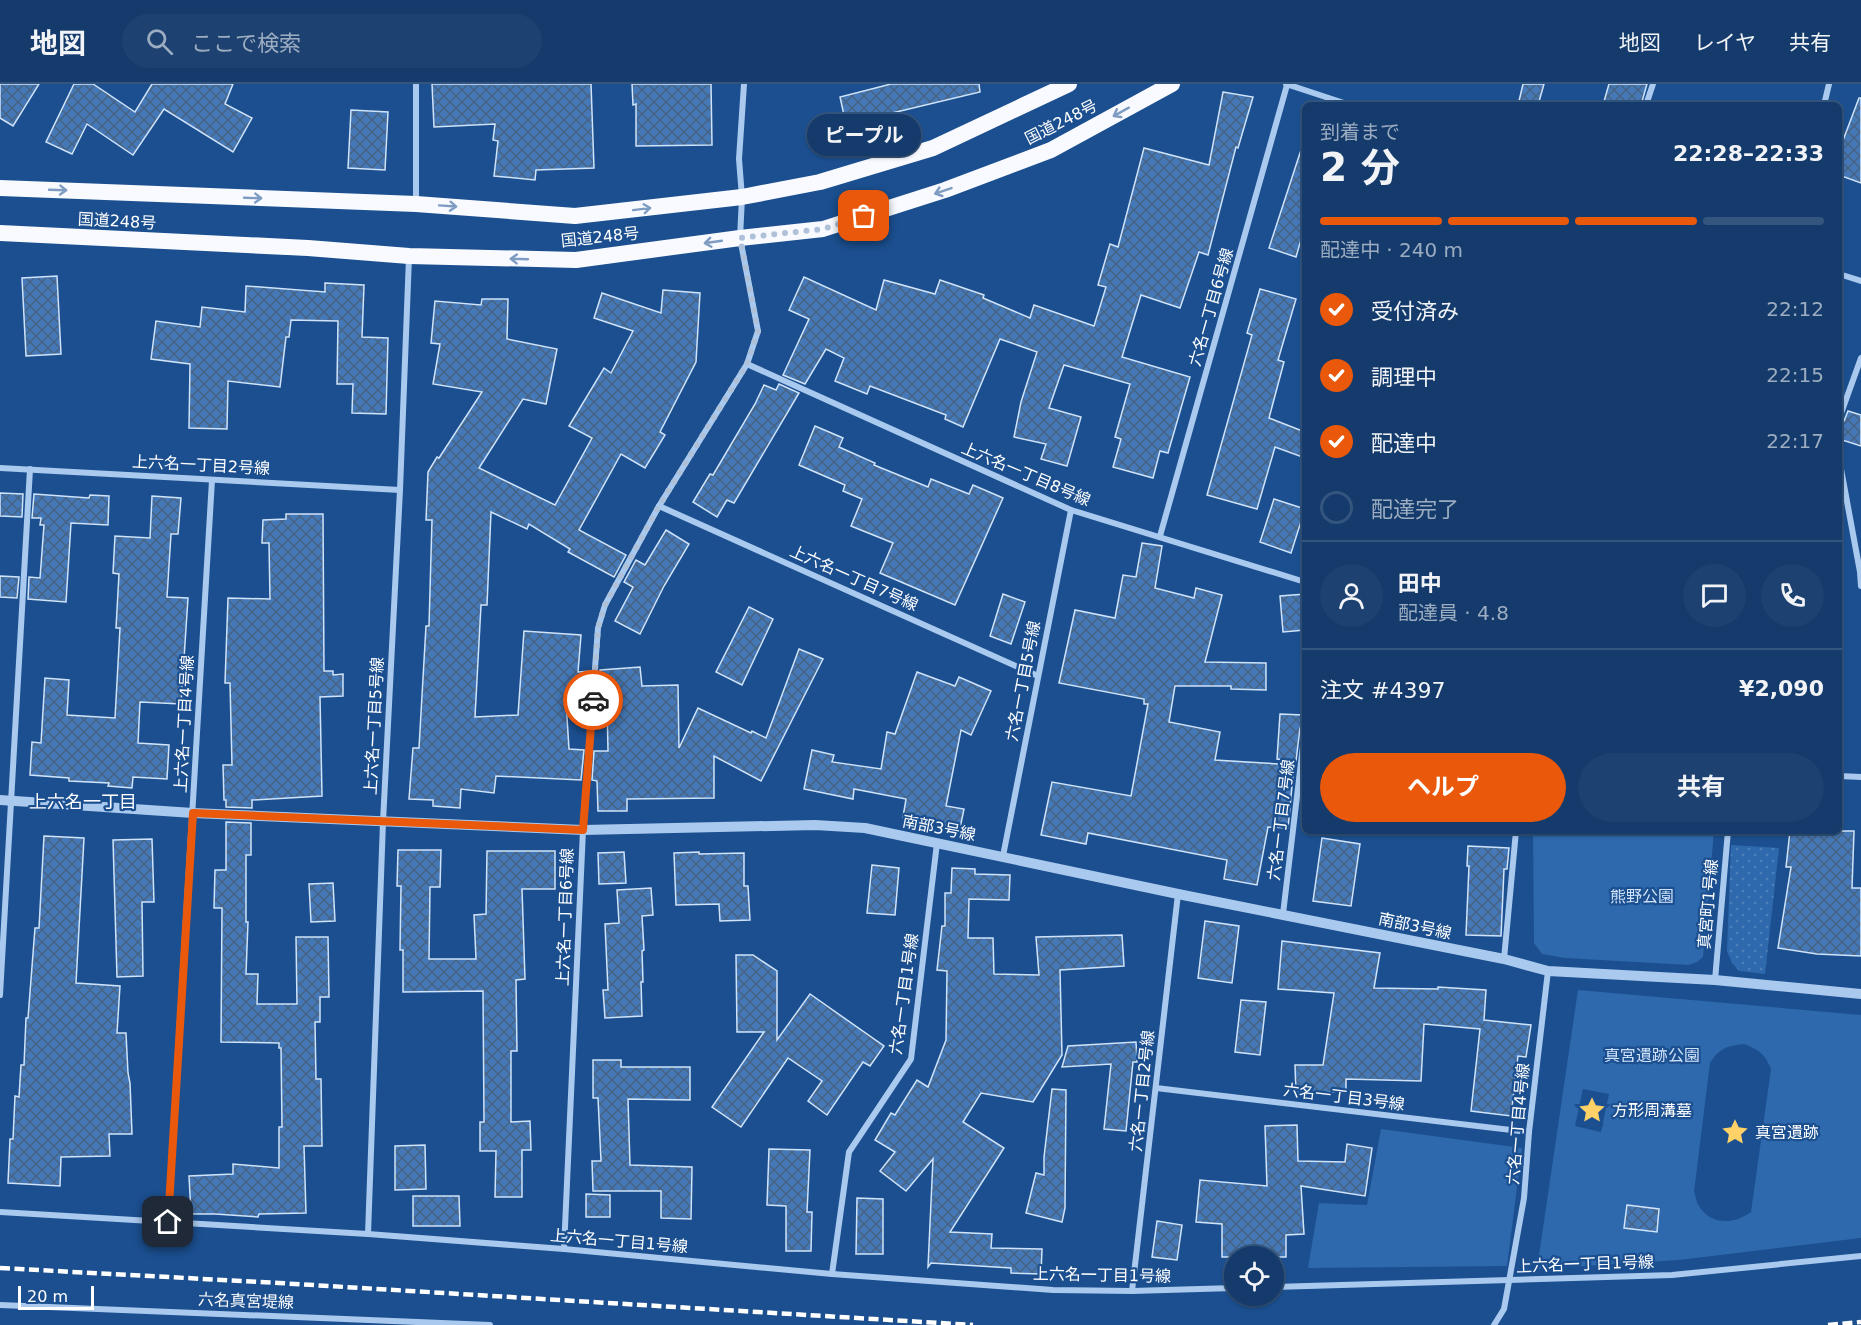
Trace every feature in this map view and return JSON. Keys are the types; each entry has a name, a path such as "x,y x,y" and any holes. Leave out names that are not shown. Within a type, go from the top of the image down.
{"highway":[{"name":"国道248号","path":"0,188 416,204 575,216 742,197 820,182 933,148 1069,84"},
{"name":"国道248号","path":"0,233 308,248 409,256 576,260 823,229 945,190 1051,150 1172,84"}],"street":[{"path":"416,84 416,204"},
{"name":"上六名一丁目6号線","path":"564,1249 583,830 598,628 605,605 659,506 747,364 758,331 740,238 742,197 739,159 744,84"},
{"path":"1647,102 1653,84"},
{"path":"1825,102 1829,84"},
{"path":"1287,85 1341,102"},
{"name":"六名一丁目6号線","path":"1160,536 1287,85"},
{"name":"上六名一丁目5号線","path":"368,1234 383,822 409,256"},
{"path":"1842,275 1861,282"},
{"path":"1842,412 1861,358"},
{"name":"上六名一丁目8号線","path":"747,364 1071,510 1302,581"},
{"name":"上六名一丁目2号線","path":"0,468 400,490"},
{"path":"0,995 6,800 30,469"},
{"path":"1842,474 1861,572 1861,586"},
{"name":"上六名一丁目4号線","path":"168,1222 212,480"},
{"name":"上六名一丁目7号線","path":"659,506 1038,676"},
{"name":"六名一丁目5号線","path":"1003,856 1071,510"},
{"name":"六名一丁目7号線","path":"1283,914 1302,754"},
{"path":"1842,776 1861,777"},
{"name":"南部3号線","path":"6,800 193,813 583,830 815,825 866,828 1178,894 1504,959 1548,971 1715,980 1861,994"},
{"path":"1504,959 1515,834"},
{"name":"真宮町1号線","path":"1715,980 1728,834"},
{"name":"六名一丁目1号線","path":"832,1274 849,1152 911,1059 937,843"},
{"name":"六名一丁目2号線","path":"1132,1291 1178,894"},
{"name":"六名一丁目4号線","path":"1494,1325 1504,1309 1524,1198 1529,1132 1548,971"},
{"name":"六名一丁目3号線","path":"1156,1089 1529,1132"},
{"name":"上六名一丁目1号線","path":"0,1212 368,1234 564,1249 832,1274 1053,1290 1224,1288"},
{"name":"上六名一丁目1号線","path":"1284,1287 1672,1275 1861,1256"},
{"name":"六名真宮堤線","path":"0,1305 490,1325"}],"green space":[{"name":"熊野公園","path":"1533,834 1714,834 1703,957 1697,962 1689,965 1565,958 1542,954 1534,943"},
{"path":"1731,845 1779,848 1765,974 1739,971 1732,963 1727,951"},
{"name":"真宮遺跡公園","path":"1578,990 1861,1015 1861,1238 1679,1260 1537,1269","holes":["1744,1044 1758,1051 1764,1056 1771,1069 1751,1212 1738,1219 1724,1221 1710,1217 1704,1212 1694,1192 1710,1063 1720,1051","1583,1089 1609,1094 1601,1132 1575,1126","1659,1209 1656,1232 1624,1228"]},
{"path":"1381,1129 1522,1148 1507,1266 1308,1268 1319,1203 1367,1205"}],"building":[{"path":"0,84 39,84 13,126 0,118"},
{"path":"74,84 93,84 135,112 152,84 233,84 225,104 252,118 233,152 164,109 133,155 87,124 72,154 46,142"},
{"path":"432,84 591,84 594,168 536,170 535,180 494,176 498,141 493,140 495,124 434,127"},
{"path":"632,84 711,84 712,145 636,146 636,104 633,105"},
{"path":"891,84 979,84 980,92 846,124 840,97"},
{"path":"1523,84 1544,84 1539,102 1519,101"},
{"path":"1609,84 1647,84 1642,102 1604,102"},
{"path":"1223,92 1253,97 1238,148 1236,147 1208,255 1199,252 1180,308 1141,295 1122,357 1190,377 1168,453 1160,451 1153,478 1113,467 1121,439 1115,437 1130,384 1064,365 1049,408 1081,417 1067,466 1041,459 1046,444 1014,437 1021,402 1037,352 1000,339 963,427 945,419 946,415 870,386 867,394 835,381 844,358 826,349 805,384 783,375 809,319 789,310 804,277 876,310 884,280 935,294 940,280 984,295 983,298 1030,318 1034,305 1094,326 1106,287 1098,285 1110,244 1118,247 1144,148 1209,165"},
{"path":"1859,98 1861,98 1861,183 1842,176 1842,143"},
{"path":"351,110 388,112 385,170 348,168"},
{"path":"1302,150 1302,236 1296,257 1269,248"},
{"path":"57,276 61,354 26,356 22,278"},
{"path":"325,283 364,285 362,337 388,338 386,414 352,413 353,384 337,384 338,321 291,320 289,337 286,337 280,387 228,381 227,429 189,428 190,364 151,359 156,321 200,327 202,307 245,312 246,286 325,292"},
{"path":"1260,289 1296,299 1278,360 1284,362 1269,418 1302,431 1302,457 1275,447 1257,509 1207,495 1252,335 1247,333"},
{"path":"663,290 700,293 696,362 660,432 665,435 645,468 621,454 579,530 626,555 614,577 568,552 570,549 529,524 527,529 491,512 487,605 481,605 475,717 518,715 524,631 581,635 578,672 590,671 587,702 566,701 569,749 584,750 581,780 496,776 494,793 461,789 460,808 433,806 433,800 409,799 413,748 419,748 426,626 429,626 432,520 426,520 428,472 482,392 433,384 440,344 431,343 435,301 481,305 482,299 508,299 507,339 557,349 546,404 523,399 479,468 555,505 592,438 569,426 604,368 611,373 633,331 594,318 602,293 661,313"},
{"path":"779,384 799,393 734,503 727,500 717,517 693,502 710,474 713,475 764,385 776,390"},
{"path":"1848,411 1861,415 1861,446 1842,440 1842,422"},
{"path":"815,426 843,438 839,447 875,463 874,465 928,487 931,479 969,494 973,485 1003,498 955,605 880,573 893,543 851,526 862,499 843,491 845,485 799,465"},
{"path":"0,493 23,494 22,517 0,516"},
{"path":"34,494 89,498 90,495 109,496 108,525 71,523 66,602 28,599 29,577 40,578 44,525 40,525 41,518 32,518"},
{"path":"152,496 181,498 178,534 171,534 167,597 188,598 181,704 140,702 138,743 169,745 167,779 133,777 132,788 108,786 109,783 69,781 69,778 30,775 32,742 41,743 45,678 69,680 67,715 115,718 120,628 116,628 119,574 113,573 115,536 150,538"},
{"path":"1274,499 1302,508 1302,518 1291,553 1260,542"},
{"path":"286,514 323,514 324,671 333,671 333,675 343,674 343,696 320,697 322,796 252,800 252,808 226,807 223,765 232,765 230,683 225,683 228,598 270,599 269,543 262,543 263,520 286,519"},
{"path":"666,530 689,544 664,586 640,634 615,621 633,587 624,582 636,560 645,565"},
{"path":"1142,543 1162,546 1155,588 1194,598 1196,588 1222,595 1205,662 1266,663 1266,690 1231,689 1231,686 1175,686 1169,722 1220,732 1215,760 1294,765 1288,828 1268,827 1257,885 1224,879 1227,860 1088,833 1086,844 1041,835 1052,782 1131,796 1148,704 1144,704 1144,699 1059,683 1075,610 1115,618 1123,575 1136,577"},
{"path":"0,576 19,577 17,598 0,597"},
{"path":"1003,594 1025,602 1011,644 990,636"},
{"path":"1302,594 1302,630 1283,632 1280,596"},
{"path":"749,607 773,619 742,685 716,672"},
{"path":"799,649 823,659 761,781 714,756 714,798 627,799 627,811 598,811 597,781 592,780 594,751 608,751 607,704 598,703 600,670 640,667 642,686 678,685 679,748 698,708 766,738"},
{"path":"917,672 955,686 959,677 991,691 971,735 961,730 946,806 964,809 960,828 903,817 906,799 854,789 853,799 804,789 812,750 834,755 832,762 881,769 887,732 895,734"},
{"path":"1280,714 1302,715 1296,761 1277,759"},
{"path":"226,822 251,823 251,855 246,855 246,922 248,922 246,974 258,974 257,1004 297,1004 296,937 328,937 329,997 320,997 320,1022 315,1022 316,1079 321,1079 322,1146 304,1146 306,1213 259,1214 258,1217 191,1214 189,1176 233,1174 233,1164 279,1168 279,1127 282,1127 281,1048 279,1048 279,1043 221,1042 222,908 214,908 215,870 226,870"},
{"path":"1842,831 1854,831 1852,888 1861,888 1861,956 1817,954 1778,948 1791,867 1786,867 1790,834 1842,834"},
{"path":"44,836 84,838 76,983 120,986 117,1033 126,1033 130,1083 132,1134 109,1134 110,1156 61,1157 60,1186 8,1183 15,1096 19,1097 21,1065 24,1065 35,928 39,928"},
{"path":"1322,838 1360,844 1351,906 1313,901"},
{"path":"152,839 154,902 142,902 143,976 117,977 113,840"},
{"path":"1468,846 1509,848 1507,869 1504,869 1501,936 1466,935"},
{"path":"398,850 441,850 440,887 430,887 429,959 476,959 474,915 486,914 487,851 555,851 555,889 522,889 525,979 516,980 517,1051 511,1051 511,1122 530,1121 531,1150 522,1150 522,1197 495,1197 496,1151 480,1151 480,1122 484,1122 483,991 403,992 403,950 400,950 401,886 397,886"},
{"path":"624,852 626,883 599,884 598,853"},
{"path":"699,852 699,854 744,853 744,886 748,886 750,920 720,921 719,904 676,905 674,853"},
{"path":"872,865 899,868 895,915 867,913"},
{"path":"952,868 975,869 975,874 1010,875 1009,900 969,899 968,938 993,938 994,974 1039,975 1036,937 1122,935 1124,966 1060,970 1062,1055 1033,1102 981,1093 963,1122 1004,1148 950,1232 992,1234 991,1248 1042,1249 1041,1274 1011,1273 1011,1268 931,1263 928,1267 933,1159 906,1191 880,1171 895,1152 875,1140 891,1113 895,1115 917,1080 928,1087 946,1040 947,971 937,970 942,926 945,926 945,893 951,893"},
{"path":"333,883 335,921 311,922 309,884"},
{"path":"651,888 653,915 642,916 644,950 642,951 643,982 641,982 642,1016 605,1018 603,990 608,990 605,924 619,923 617,890"},
{"path":"1205,921 1239,926 1232,983 1198,978"},
{"path":"1282,941 1380,953 1374,988 1438,989 1438,987 1486,990 1484,1020 1531,1025 1526,1057 1518,1056 1511,1116 1471,1111 1480,1029 1424,1024 1421,1081 1346,1079 1346,1091 1296,1095 1295,1065 1323,1065 1334,993 1278,989"},
{"path":"736,955 753,955 777,971 777,1040 810,994 884,1046 870,1066 863,1062 827,1115 808,1101 822,1081 788,1058 741,1127 712,1107 764,1032 737,1032"},
{"path":"1241,1000 1266,1002 1260,1055 1235,1052"},
{"path":"1136,1042 1137,1062 1133,1062 1126,1131 1104,1129 1111,1064 1062,1067 1068,1046"},
{"path":"593,1060 621,1060 621,1067 690,1067 690,1100 628,1099 630,1165 692,1167 691,1219 661,1218 661,1191 593,1191 592,1161 601,1161 598,1098 593,1098"},
{"path":"1052,1089 1066,1090 1065,1208 1062,1222 1026,1213 1036,1173 1044,1175"},
{"path":"1297,1125 1298,1161 1345,1162 1347,1144 1372,1148 1365,1196 1301,1186 1304,1234 1286,1235 1286,1257 1284,1257 1284,1246 1224,1246 1224,1257 1222,1257 1222,1224 1196,1222 1200,1180 1267,1186 1265,1126"},
{"path":"425,1145 426,1189 395,1190 395,1146"},
{"path":"769,1149 810,1150 807,1212 812,1212 811,1251 786,1251 786,1206 767,1205"},
{"path":"586,1194 610,1195 610,1217 586,1217"},
{"path":"413,1196 459,1196 460,1226 413,1226"},
{"path":"857,1198 883,1199 883,1254 856,1254"},
{"path":"1627,1205 1659,1209 1657,1232 1624,1228"},
{"path":"1157,1221 1182,1225 1177,1260 1152,1257"}],"railway":[{"path":"0,1268 973,1325"},
{"path":"1828,1325 1861,1322"}],"way so far":[{"path":"593,700 598,628 605,605 659,506 747,364 758,331 740,238 823,229 864,216"}],"place":[{"name":"ピープル","path":"864,216"},
{"name":"方形周溝墓","path":"1592,1110"},
{"name":"真宮遺跡","path":"1735,1132"}],"district":[{"name":"上六名一丁目","path":"83,801"}],"route":[{"path":"168,1222 193,813 583,830 593,700"}]}
